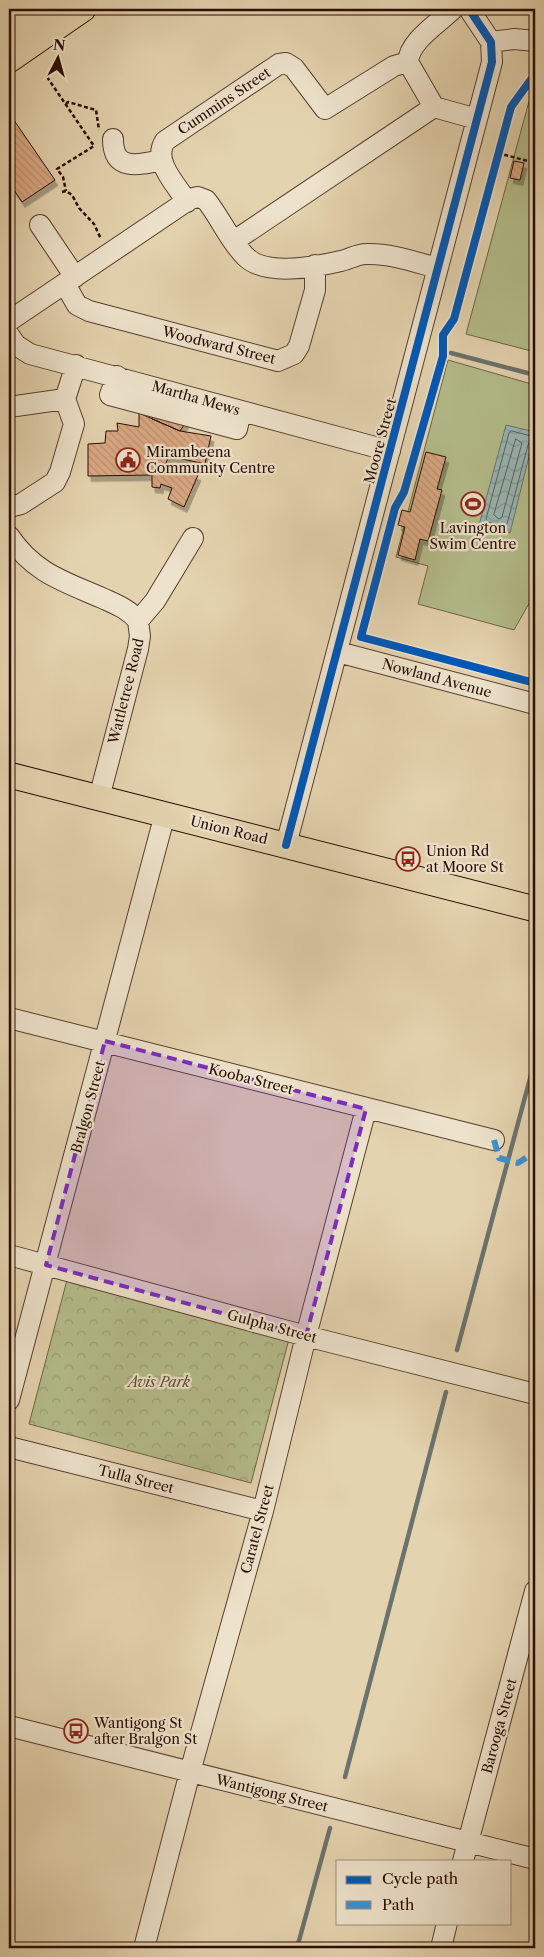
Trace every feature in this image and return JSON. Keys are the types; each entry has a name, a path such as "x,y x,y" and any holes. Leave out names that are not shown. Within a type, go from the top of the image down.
{"main road":[{"path":"9,33 45,9"},
{"path":"9,60 83,9"},
{"name":"Union Road","path":"9,775 535,909"}],"street":[{"path":"468,9 491,42 514,39 535,41"},
{"path":"449,13 414,46 409,55 408,62 434,107 477,119"},
{"name":"Moore Street","path":"286,845 492,62 491,42"},
{"name":"Cummins Street","path":"161,160 161,147 169,137 279,64 291,65 325,110 394,66 408,62"},
{"path":"234,241 434,107"},
{"path":"106,136 114,151 124,163 133,165 161,160 194,199 209,203 245,256 255,264 267,267 297,268 372,254 395,257 438,268"},
{"path":"9,322 194,199"},
{"path":"40,225 70,281"},
{"name":"Woodward Street","path":"70,281 77,305 89,311 278,361 294,354 299,346 315,290 314,265"},
{"path":"9,335 16,345 30,354 76,364 65,399 74,424 60,472 55,482 21,504 9,507"},
{"name":"Martha Mews","path":"76,364 117,376 110,395 237,429 241,411 390,452"},
{"path":"9,407 65,399"},
{"name":"Wattletree Road","path":"9,536 26,559 40,570 119,606 138,621 140,636 138,649 99,798"},
{"path":"138,621 155,601 193,538"},
{"name":"Nowland Avenue","path":"338,652 535,704"},
{"name":"Bralgon Street","path":"9,1400 165,814"},
{"name":"Kooba Street","path":"9,1018 494,1140"},
{"name":"Caratel Street","path":"144,1948 190,1772 263,1511 306,1336 366,1109"},
{"name":"Gulpha Street","path":"9,1255 306,1336 535,1394"},
{"name":"Tulla Street","path":"9,1447 263,1511"},
{"name":"Barooga Street","path":"466,1851 535,1591"},
{"name":"Wantigong Street","path":"9,1726 190,1772 466,1851 535,1859"},
{"path":"441,1948 447,1924"}],"path":[{"path":"47,77 94,146 57,170 63,177 66,190 94,224 103,242"},
{"path":"89,139 106,136"},
{"path":"495,162 500,144"},
{"path":"498,153 535,163"},
{"path":"62,192 66,190"}],"highlighted area":[{"path":"105,1041 366,1109 306,1336 46,1265"}],"green space":[{"path":"535,79 535,352 466,334"},
{"name":"Lavington Swim Centre","path":"448,360 535,385 535,593 514,630 418,604 428,566 396,557"},
{"name":"Avis Park","path":"67,1280 289,1339 251,1483 29,1424"}],"water":[{"path":"506,425 535,432 510,533 479,525"}],"building":[{"path":"9,113 55,180 22,202 12,187 9,189"},
{"path":"514,161 524,163 520,180 510,178"},
{"path":"153,402 192,413 180,431 152,419"},
{"name":"Mirambeena Community Centre","path":"139,413 180,431 211,436 205,464 169,456 165,465 198,475 184,507 168,499 172,488 161,484 160,488 152,487 152,475 88,476 88,444 105,443 106,431 118,431 117,423 139,427"},
{"path":"426,452 446,457 437,489 442,490 428,541 420,539 415,560 398,555 405,527 398,525 402,510 410,512"}],"waterway":[{"path":"451,353 535,375"},
{"path":"457,1350 535,1060"},
{"path":"345,1777 446,1392"},
{"path":"297,1948 330,1828"}],"marked path":[{"path":"494,1140 499,1158 518,1163 535,1152"}],"cycle path":[{"path":"286,845 492,62 491,42 469,9"},
{"path":"535,74 511,107 454,319 443,335 443,356 404,492 395,508 361,637 535,683"}],"place":[{"name":"Mirambeena Community Centre","path":"128,460"},
{"name":"Lavington Swim Centre","path":"473,504"},
{"name":"Union Rd at Moore St","path":"408,859"},
{"name":"Wantigong St after Bralgon St","path":"76,1731"}]}
